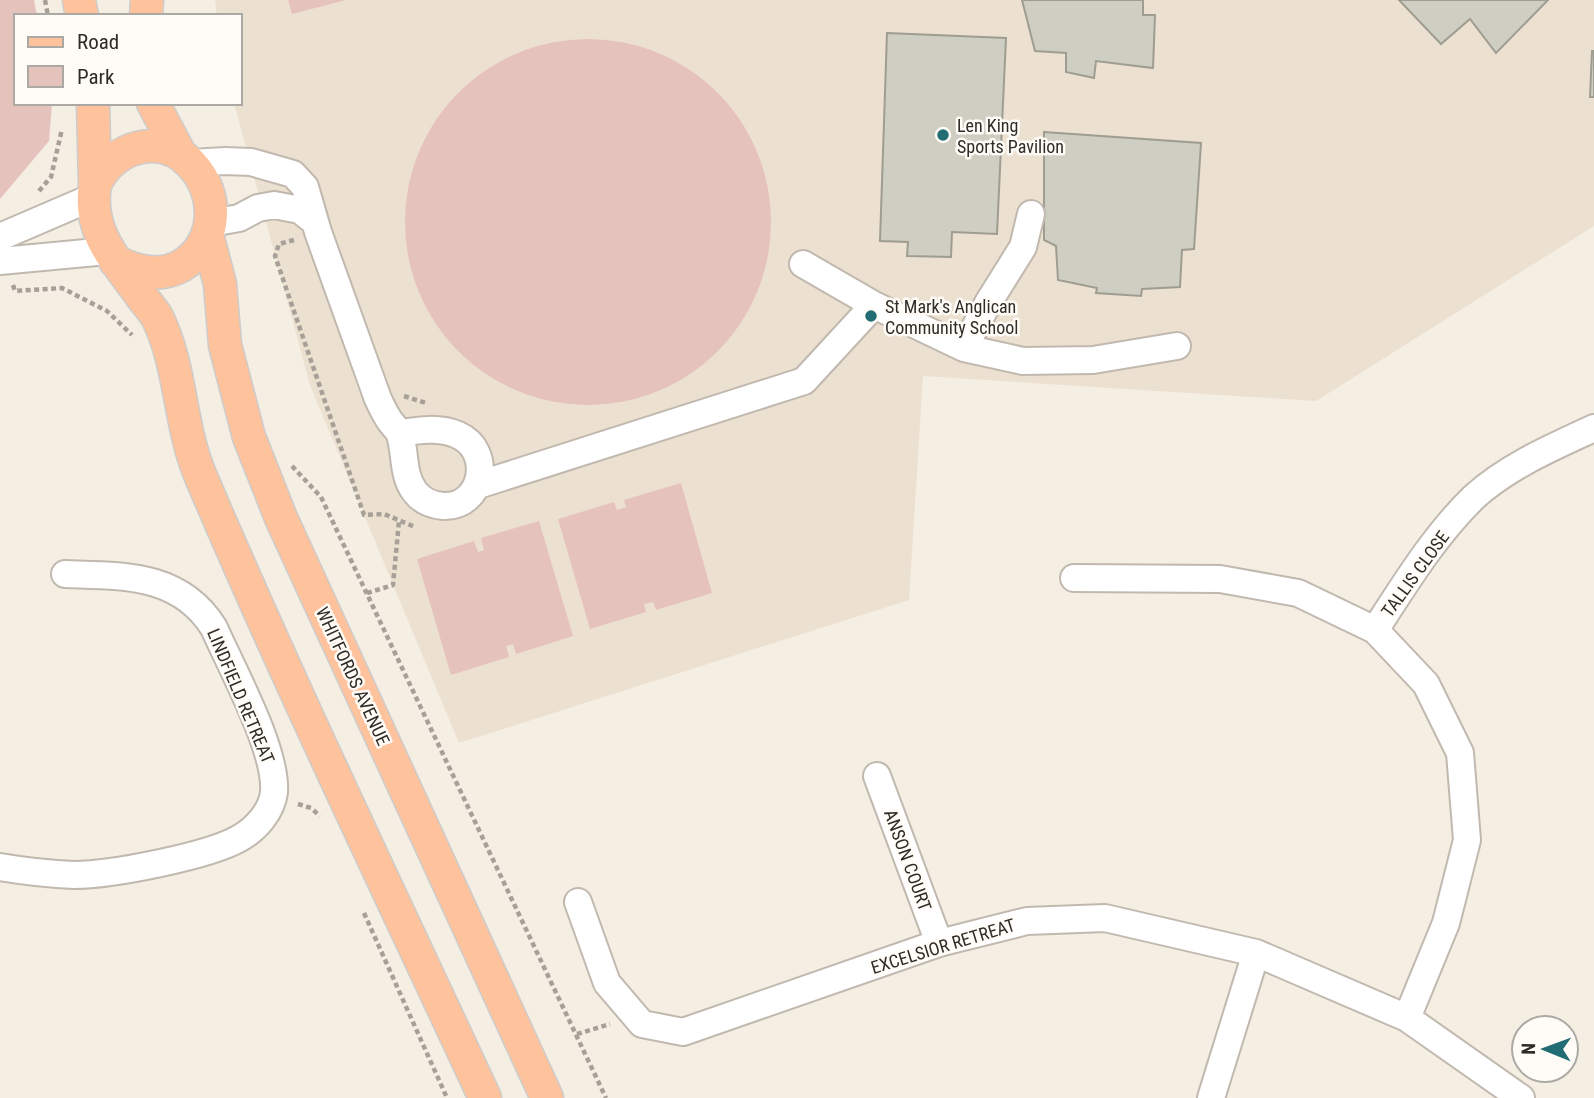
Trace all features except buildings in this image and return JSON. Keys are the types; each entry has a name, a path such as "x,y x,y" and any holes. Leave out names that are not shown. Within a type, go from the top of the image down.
{"main road":[{"path":"93,105 95,220 111,256 157,317 174,368 192,455 244,578 485,1098"},
{"name":"WHITFORDS AVENUE","path":"154,105 185,159 201,176 208,192 209,231 219,284 225,345 249,437 281,518 547,1098"},
{"path":"94,191 99,175 113,158 129,150 142,146 156,147 185,159"},
{"path":"111,256 130,269 145,273 162,272 191,260 209,231"}],"street":[{"path":"185,159 251,162 293,174 305,187 378,399 400,433 408,481 416,494 436,506 460,503 470,496 478,485 481,474 480,461 467,441 457,435 435,430 400,433"},
{"path":"1,253 94,191"},
{"path":"209,231 258,208 274,205 300,210 315,222"},
{"path":"964,348 1023,247 1031,214"},
{"path":"1,253 111,256"},
{"path":"803,264 874,305 964,348 1023,361 1093,360 1177,346"},
{"path":"478,485 804,381 874,305"},
{"name":"TALLIS CLOSE","path":"1375,630 1425,554 1475,496 1528,459 1594,428"},
{"name":"LINDFIELD RETREAT","path":"65,574 116,576 157,583 192,600 205,613 267,748 274,775 274,795"},
{"path":"1074,578 1220,579 1298,593 1375,630 1426,684 1460,753 1467,841 1446,923 1408,1018"},
{"name":"ANSON COURT","path":"877,776 939,943"},
{"path":"0,867 76,875 105,873 200,853 225,845 249,831 267,813 274,795"},
{"name":"EXCELSIOR RETREAT","path":"578,902 607,983 642,1024 683,1032 939,943 1027,921 1105,918 1256,954 1408,1018 1521,1098"},
{"path":"1211,1098 1256,954"}],"path":[{"path":"37,194 51,177 62,136 62,125"},
{"path":"1,253 15,291 62,288 107,311 138,341"},
{"path":"292,465 321,497 606,1098"},
{"path":"367,593 393,585 399,521"},
{"path":"274,795 311,808 321,817"},
{"path":"359,903 447,1098"}],"shaded area":[{"name":"St Mark's Anglican Community School","path":"215,0 1594,0 1594,226 1316,401 923,376 909,600 459,743 310,385 235,105 242,105 242,14 217,14"}],"green space":[{"path":"0,0 34,0 37,14 14,14 14,105 52,105 49,141 0,199"},
{"path":"288,0 346,0 292,14"},
{"path":"588,39 624,43 658,53 690,70 717,93 740,120 757,152 767,186 771,222 767,258 757,292 740,324 717,351 690,374 658,391 624,401 588,405 552,401 518,391 486,374 459,351 436,324 419,292 409,258 405,222 409,186 419,152 436,120 459,93 486,70 518,53 552,43"},
{"path":"681,483 712,593 656,610 653,602 644,604 646,612 590,629 558,519 614,502 617,510 626,507 624,500"},
{"path":"539,521 573,636 516,654 513,644 506,646 509,657 451,675 417,559 474,541 478,552 484,550 481,538"}],"place":[{"name":"Len King Sports Pavilion","path":"943,135"},
{"name":"St Mark's Anglican Community School","path":"871,316"}]}
